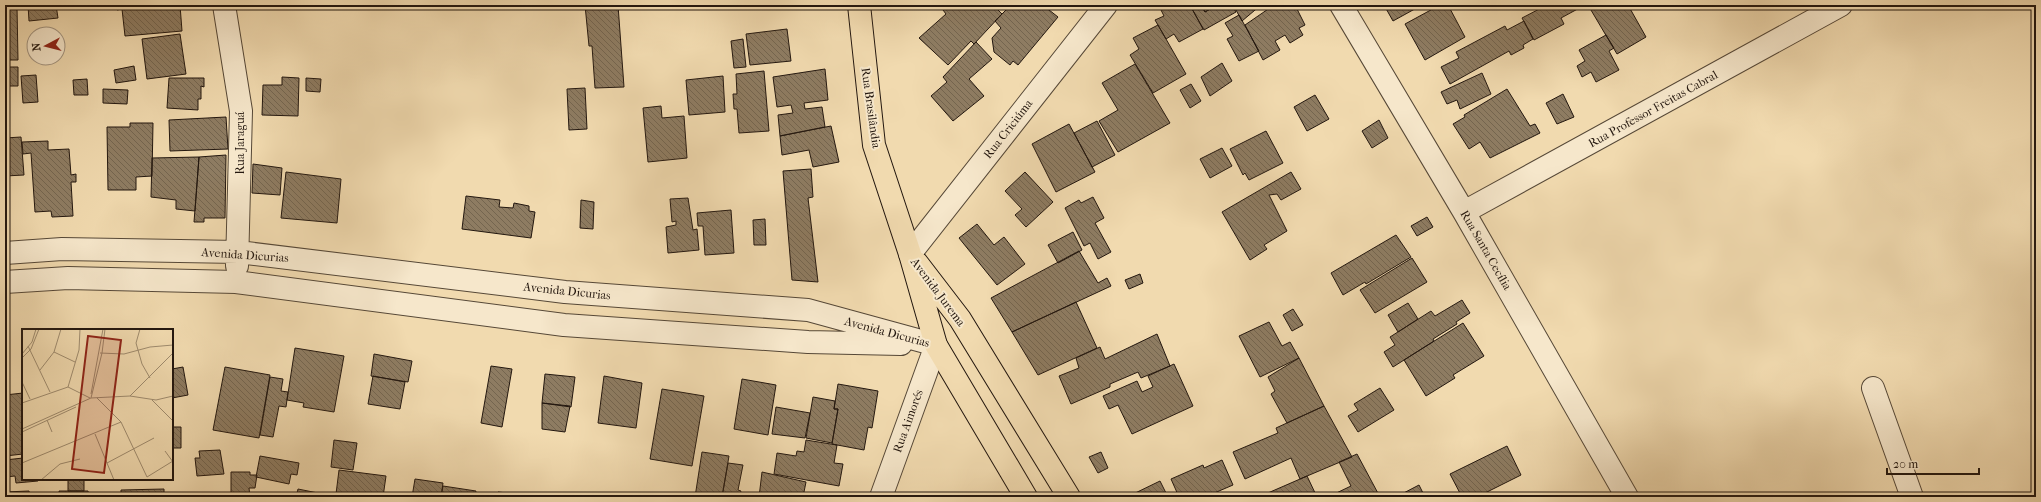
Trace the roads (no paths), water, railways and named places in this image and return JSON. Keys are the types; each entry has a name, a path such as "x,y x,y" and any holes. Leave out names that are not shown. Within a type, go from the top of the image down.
{"main road":[{"name":"Rua Brasilândia","path":"859,5 874,145 910,254"},
{"name":"Avenida Jurema","path":"910,254 936,346 1026,497"},
{"name":"Avenida Jurema","path":"910,254 960,319 1068,497"}],"street":[{"name":"Rua Jaraguá","path":"224,5 241,111 236,282"},
{"name":"Rua Criciúma","path":"910,254 1106,5"},
{"name":"Rua Santa Cecília","path":"1341,5 1464,212 1627,497"},
{"name":"Rua Professor Freitas Cabral","path":"1464,212 1841,5"},
{"name":"Avenida Dicurias","path":"5,253 62,250 238,252 565,292 808,310 936,346"},
{"name":"Avenida Dicurias","path":"5,282 68,278 236,282 564,325 808,342 936,346"},
{"name":"Rua Aimorés","path":"881,497 936,346"},
{"path":"1872,388 1912,497"}]}
